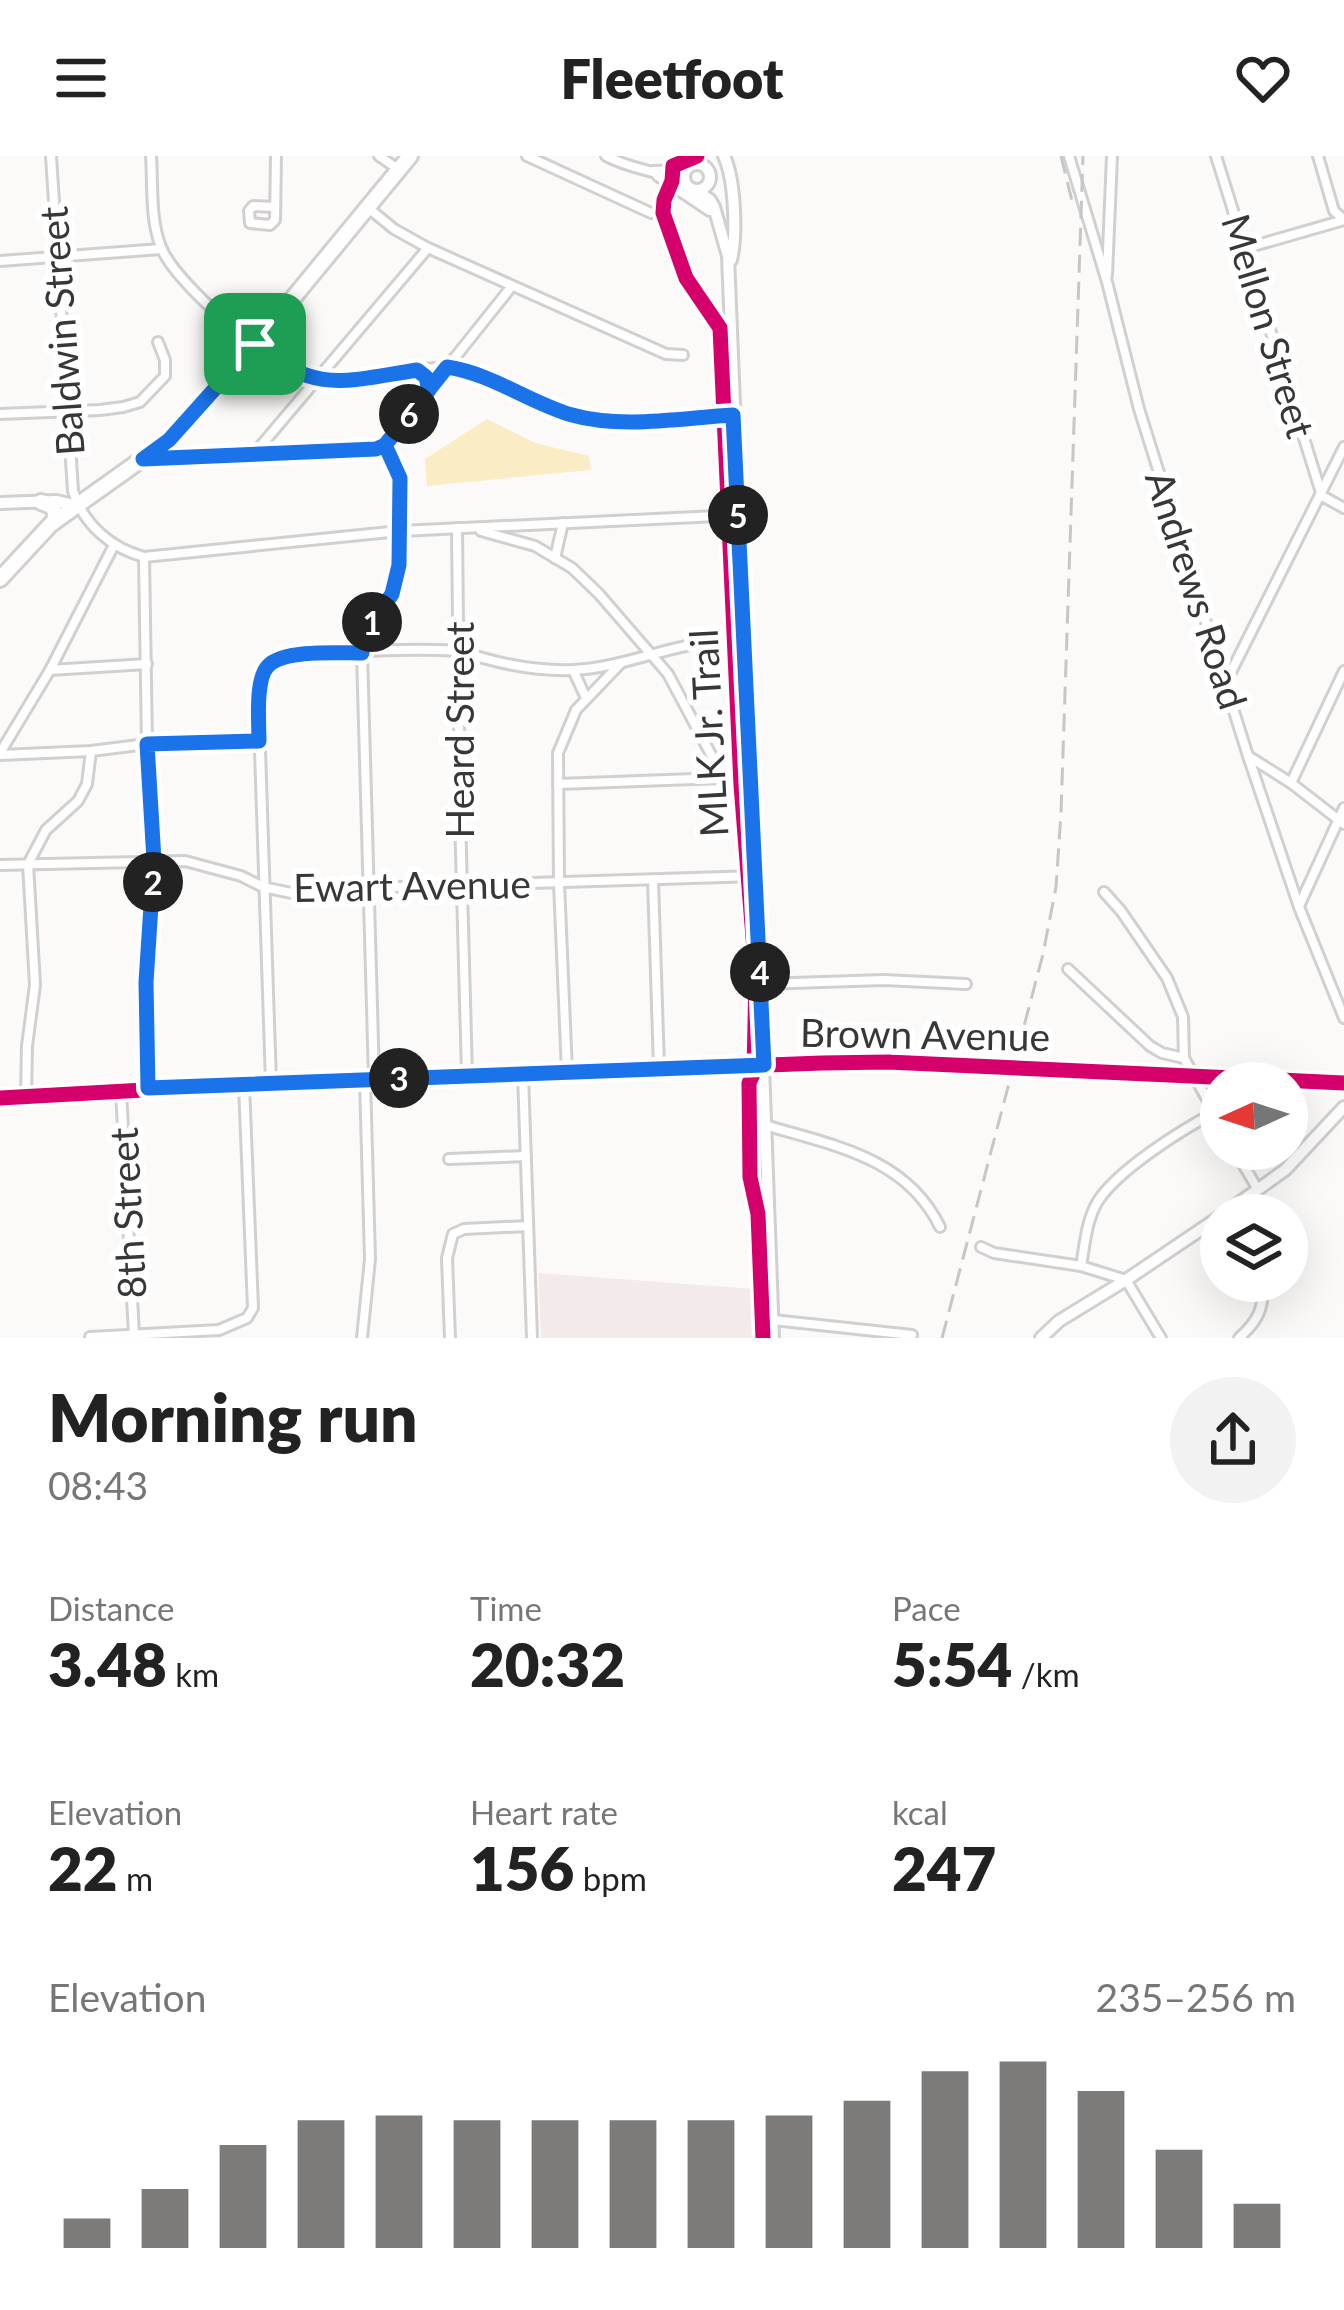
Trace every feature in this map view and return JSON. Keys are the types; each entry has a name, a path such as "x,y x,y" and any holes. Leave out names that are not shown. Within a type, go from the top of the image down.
{"main road":[{"path":"0,579 54,522 169,440 410,156"},
{"path":"41,502 52,506 54,522"}],"street":[{"name":"Baldwin Street","path":"51,156 70,474 78,506"},
{"path":"151,156 161,249 198,297 282,365 318,380 352,381 447,367 482,375 588,418 626,422 733,415"},
{"path":"275,207 276,156"},
{"path":"379,156 399,170"},
{"path":"526,156 651,213"},
{"path":"606,156 636,170 698,174 719,156 730,170 734,247 728,268"},
{"name":"Andrews Road","path":"1069,156 1139,409 1248,756 1299,907 1344,1018"},
{"path":"1107,282 1112,156"},
{"name":"Mellon Street","path":"1216,156 1322,496"},
{"path":"1318,156 1334,211 1343,219"},
{"path":"652,173 710,210 728,268"},
{"path":"698,174 714,207 728,268 773,1338"},
{"path":"367,207 428,248 666,354 683,355"},
{"path":"1243,249 1343,219"},
{"path":"253,455 428,248"},
{"path":"0,261 161,249"},
{"path":"143,459 385,445 512,286"},
{"path":"0,414 100,410 140,402 165,376 158,342"},
{"path":"417,370 426,377 429,390"},
{"path":"362,1338 370,1259 370,1079 362,653 363,637 397,579 400,478 385,445"},
{"path":"1226,683 1344,447"},
{"path":"1322,496 1344,508"},
{"path":"0,503 56,501 78,506 101,535 144,557 400,531 738,514"},
{"path":"555,558 563,523"},
{"path":"462,528 535,546 572,568 668,674 723,777"},
{"name":"Heard Street","path":"462,528 461,886 467,1076"},
{"path":"0,754 50,670 114,545"},
{"name":"8th Street","path":"144,557 154,860 146,982 148,1088"},
{"path":"272,1083 259,741 261,678 268,665 294,656 460,650 512,664 573,670 620,664 698,643 745,641"},
{"path":"50,670 147,664"},
{"path":"567,1073 559,753 576,710 620,664"},
{"path":"573,670 586,698"},
{"path":"1291,783 1344,671"},
{"path":"0,754 259,741"},
{"path":"26,1097 35,986 28,864 46,830 78,800 87,784 91,751"},
{"path":"1248,756 1341,822"},
{"path":"558,784 749,777"},
{"path":"1299,907 1344,808"},
{"name":"Ewart Avenue","path":"0,865 185,861 263,887 322,895 368,888 757,876"},
{"path":"653,880 659,1070"},
{"path":"1104,892 1167,978 1183,1017 1184,1058 1200,1087"},
{"path":"1068,969 1150,1046 1184,1058"},
{"path":"760,984 884,980 966,984"},
{"name":"Brown Avenue","path":"0,1098 244,1084 888,1062 1342,1082"},
{"path":"523,1074 532,1338"},
{"path":"90,1337 219,1330 248,1318 253,1308 244,1084"},
{"name":"8th Street","path":"121,1090 134,1335"},
{"path":"1249,1194 1285,1170 1344,1107"},
{"path":"1081,1266 1088,1224 1100,1198 1148,1154 1200,1121"},
{"path":"765,1125 855,1152 884,1166 924,1198 940,1228"},
{"path":"448,1159 526,1156"},
{"path":"1246,1170 1257,1188"},
{"path":"450,1338 448,1258 454,1234 464,1229 528,1226"},
{"path":"1041,1338 1200,1229"},
{"path":"981,1247 1081,1266 1126,1280 1161,1338"},
{"path":"1239,1338 1255,1323 1264,1302"},
{"path":"772,1320 912,1335"}],"shaded area":[{"path":"487,419 535,443 589,456 591,470 427,486 425,459"},
{"path":"538,1273 755,1289 758,1338 541,1338"}],"railway":[{"path":"1061,156 1072,201"},
{"path":"942,1338 1043,954 1056,887 1083,156"}],"cycle path":[{"name":"MLK Jr. Trail","path":"697,156 673,166 663,213 686,278 720,328 741,785 756,976 754,1072 749,1083 750,1177 758,1214 763,1338"},
{"path":"0,1098 271,1083 888,1062 1344,1083"}],"route":[{"path":"255,344 169,440 143,459 376,449 385,445 429,390 447,367 482,375 588,418 626,422 733,415 764,1065 148,1088 146,982 154,860 147,744 259,741 261,678 268,665 308,654 362,653 363,637 392,594 399,565 402,494 385,445 429,390 426,377 417,370 352,381 306,377 255,344"}]}
